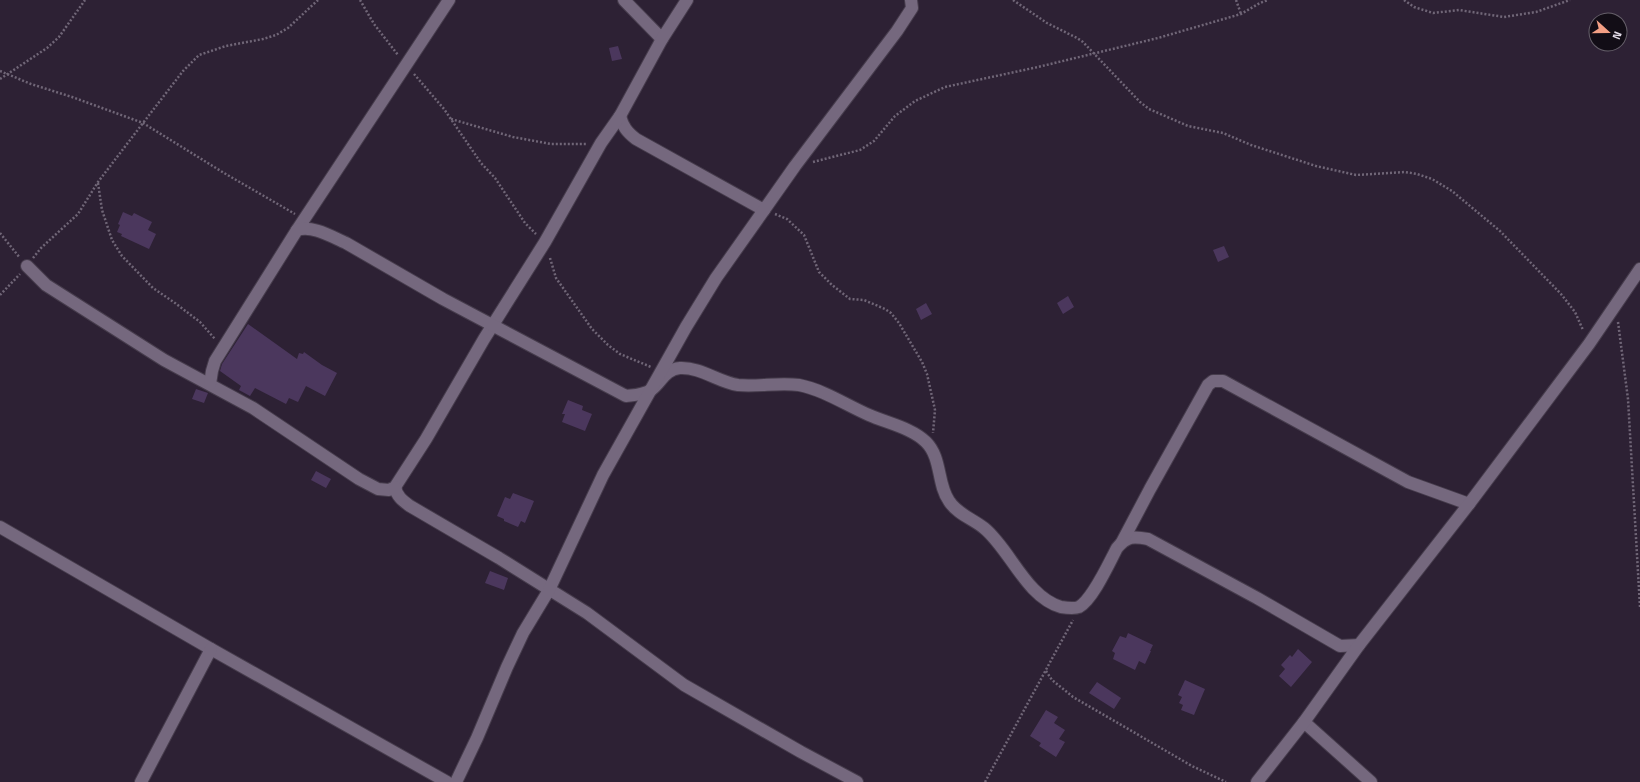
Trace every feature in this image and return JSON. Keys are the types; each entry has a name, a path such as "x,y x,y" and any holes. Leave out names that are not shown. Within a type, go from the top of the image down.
{"street":[{"path":"210,384 215,361 300,225 449,0"},
{"path":"624,0 662,39"},
{"path":"27,266 46,285 164,360 253,408 360,479 378,489 389,490 395,487 426,439 492,326 544,242 601,143 620,116 662,39 687,0"},
{"path":"456,782 523,633 549,590 600,481 661,372 716,278 795,166 897,31 912,8 911,0"},
{"path":"620,116 622,125 626,132 636,139 764,210"},
{"path":"300,225 346,243 415,284 626,396 636,395 651,390 669,371 680,368 692,369 738,385 782,384 809,387 838,399 869,415 902,428 926,442 932,451 938,466 940,480 944,491 949,502 956,510 974,520 989,532 1027,582 1041,596 1058,606 1069,609 1078,607 1087,601 1117,548 1122,542 1208,385 1213,380 1223,380 1408,482 1469,504"},
{"path":"1257,782 1304,722 1359,645 1469,504 1589,344 1640,269"},
{"path":"395,487 396,494 410,506 499,558 587,613 684,685 794,749 857,782"},
{"path":"0,527 211,649 447,782"},
{"path":"1122,542 1134,536 1148,539 1340,646 1359,645"},
{"path":"142,782 211,649"},
{"path":"1304,722 1371,782"}],"path":[{"path":"0,79 47,48 62,32 85,0"},
{"path":"0,295 27,266 41,248 78,214 98,182 143,122 183,71 199,55 226,46 276,35 288,28 318,0"},
{"path":"360,0 374,24 406,65 451,118 481,163 495,178 524,223 544,242 556,278 592,329 620,354 661,372"},
{"path":"1013,0 1047,23 1076,38 1094,53 1140,102 1149,109 1188,126 1223,133 1251,145 1316,166 1356,175 1405,172 1432,179 1452,191 1500,231 1546,277 1575,312 1589,344"},
{"path":"1236,0 1242,14"},
{"path":"795,166 860,150 874,141 895,116 915,101 945,87 1158,38 1242,14 1260,2 1268,0"},
{"path":"1404,0 1414,7 1433,13 1459,10 1504,17 1536,12 1570,0"},
{"path":"0,71 31,84 143,122 224,173 289,210 300,225"},
{"path":"451,118 513,137 551,144 593,144"},
{"path":"98,182 102,210 112,240 122,256 153,288 200,322 223,349"},
{"path":"764,210 788,219 804,235 819,272 832,285 850,299 864,300 885,309 891,313 899,323 928,374 935,410 932,451"},
{"path":"0,233 27,266"},
{"path":"1616,303 1628,399 1640,607"},
{"path":"985,782 1046,671 1078,607"},
{"path":"1046,671 1056,684 1073,697 1185,762 1226,782"}],"building":[{"path":"618,46 622,59 612,61 609,48"},
{"path":"123,212 132,216 134,213 152,222 148,230 156,234 149,249 121,236 122,234 117,232 120,225 118,224"},
{"path":"1224,246 1229,257 1218,262 1213,250"},
{"path":"1068,296 1074,307 1063,314 1057,303"},
{"path":"926,303 932,314 921,320 916,309"},
{"path":"248,324 297,359 299,353 303,354 304,352 322,365 337,373 325,396 306,386 298,402 289,398 286,404 255,388 250,396 239,390 241,386 220,371 222,364"},
{"path":"196,389 208,393 204,403 192,399"},
{"path":"568,400 583,406 582,410 592,414 585,431 562,422 565,414 562,414"},
{"path":"316,471 331,479 326,488 311,480"},
{"path":"513,493 534,501 525,523 521,521 518,527 497,516 505,497 510,499"},
{"path":"490,571 508,578 504,590 485,583"},
{"path":"1128,633 1153,645 1145,664 1139,661 1135,670 1113,659 1115,653 1112,651 1120,636 1126,638"},
{"path":"1298,649 1312,662 1291,687 1279,676 1285,669 1281,665 1290,655 1292,657"},
{"path":"1185,680 1205,689 1194,715 1181,710 1183,705 1179,703 1182,697 1178,695"},
{"path":"1097,682 1121,698 1114,709 1089,693"},
{"path":"1046,710 1058,717 1054,723 1065,730 1059,739 1065,742 1056,757 1039,746 1041,743 1030,736"}]}
